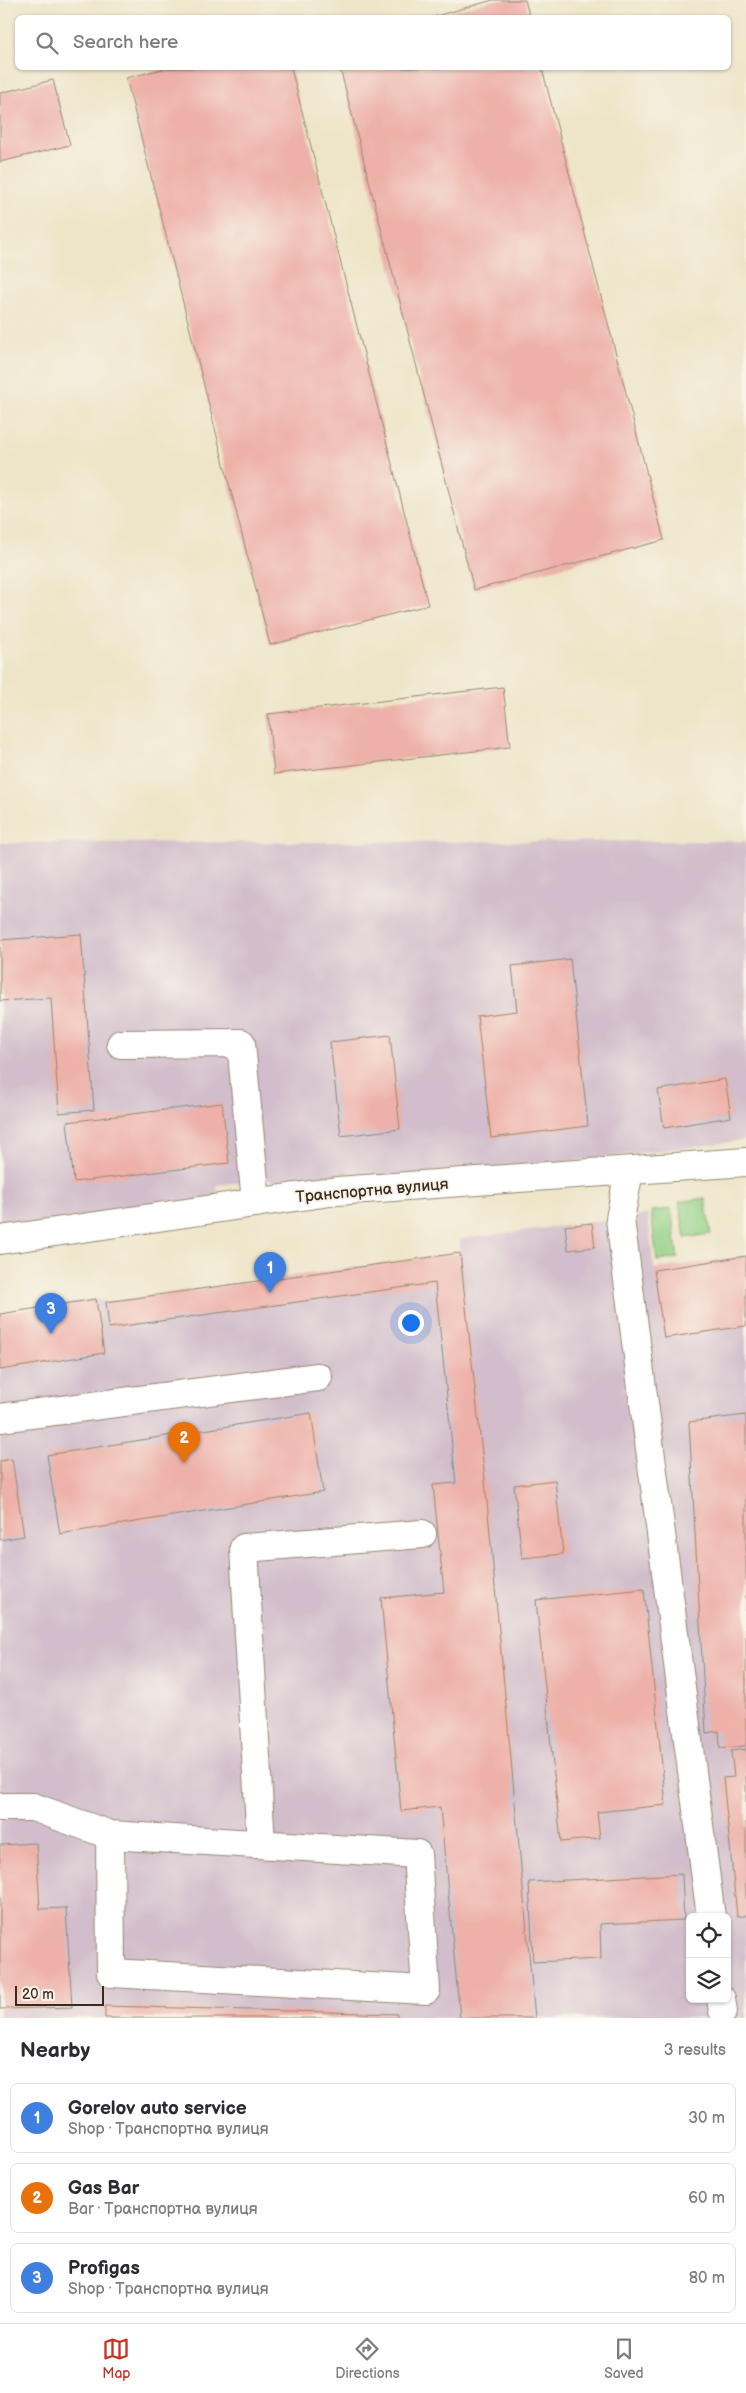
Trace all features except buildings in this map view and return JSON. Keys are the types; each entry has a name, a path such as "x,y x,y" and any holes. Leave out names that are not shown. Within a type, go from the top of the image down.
{"street":[{"path":"121,1044 241,1043 256,1203"},
{"name":"Транспортна вулиця","path":"0,1240 337,1191 746,1162"},
{"path":"629,1171 620,1219 709,1913"},
{"path":"0,1418 318,1377"},
{"path":"260,1844 244,1548 422,1534"},
{"path":"0,1807 33,1807 110,1835 417,1854 426,1990 111,1972 110,1835"}],"shaded area":[{"path":"746,841 746,1140 566,1162 279,1188 270,1179 217,1185 218,1199 0,1229 0,843"},
{"path":"648,1215 654,1269 746,1256 746,2018 0,2018 0,1314 96,1299 106,1302 460,1253 460,1239"}],"green space":[{"path":"705,1198 711,1234 685,1238 679,1202"},
{"path":"671,1209 678,1258 657,1261 651,1211"}],"place":[{"name":"Gorelov auto service","path":"270,1293"},
{"name":"Profigas","path":"51,1334"},
{"name":"Gas Bar","path":"184,1463"}]}
